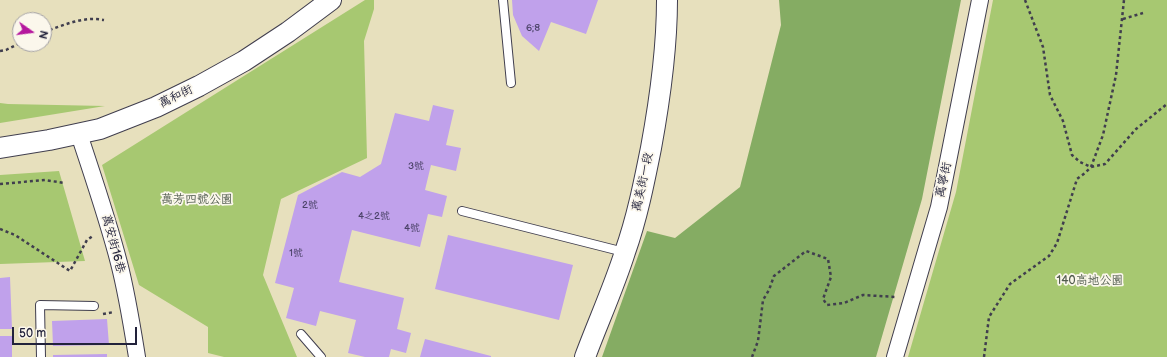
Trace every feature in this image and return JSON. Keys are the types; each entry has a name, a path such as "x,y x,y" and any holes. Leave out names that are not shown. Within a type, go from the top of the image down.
{"street":[{"name":"萬和街","path":"0,148 79,134 112,125 156,107 244,61 288,32 331,0"},
{"name":"萬美街一段","path":"585,357 625,252 638,206 655,125 662,80 666,44 666,0"},
{"name":"萬寧街","path":"895,357 939,207 980,0"},
{"name":"萬安街16巷","path":"79,134 110,230 130,310 137,357"}],"lane":[{"path":"503,0 511,83"},
{"path":"462,211 625,252"},
{"path":"41,357 40,305 94,306"},
{"path":"300,334 321,357"}],"path":[{"path":"1025,0 1043,47 1050,95 1063,121 1072,155 1080,162 1091,167 1105,164 1136,129 1167,104"},
{"path":"984,357 989,317 1010,284 1049,256 1057,243 1077,179 1091,167 1103,135 1116,75 1124,0"},
{"path":"1123,18 1143,13"},
{"path":"52,29 78,20 104,20"},
{"path":"0,51 12,47"},
{"path":"0,184 45,180 64,183"},
{"path":"0,229 15,236 70,272 89,238 110,230"},
{"path":"752,357 758,341 763,300 769,290 774,276 806,250 828,259 831,277 823,299 827,305 844,304 863,295 896,298"},
{"path":"94,306 101,314 130,310"}],"green space":[{"name":"萬芳四號公園","path":"365,0 374,0 374,9 364,41 367,158 281,199 263,275 297,357 224,357 208,353 208,327 139,285 102,165"},
{"path":"779,0 961,0 922,199 876,357 602,357 647,231 675,238 740,187 781,25"},
{"name":"140高地公園","path":"993,0 1167,0 1167,357 908,357 956,192"},
{"path":"0,103 8,104 105,106 0,123"},
{"path":"59,171 85,261 0,264 0,175"}],"building":[{"path":"512,0 598,0 586,34 551,22 539,51 522,36 513,15"},
{"path":"433,105 454,110 446,145 461,148 456,171 431,165 425,190 447,196 442,217 428,214 420,247 352,230 339,282 404,298 397,329 411,333 406,353 391,349 389,357 365,357 348,353 356,320 320,311 316,326 286,318 294,288 275,283 298,195 342,172 360,177 381,164 395,113 429,121"},
{"path":"448,235 573,265 559,320 435,289"},
{"path":"10,277 12,329 0,329 0,278"},
{"path":"107,319 109,345 53,346 52,321"},
{"path":"0,336 12,336 12,357 0,357"},
{"path":"425,339 491,356 491,357 420,357"},
{"path":"107,354 107,357 53,357 53,355"}]}
